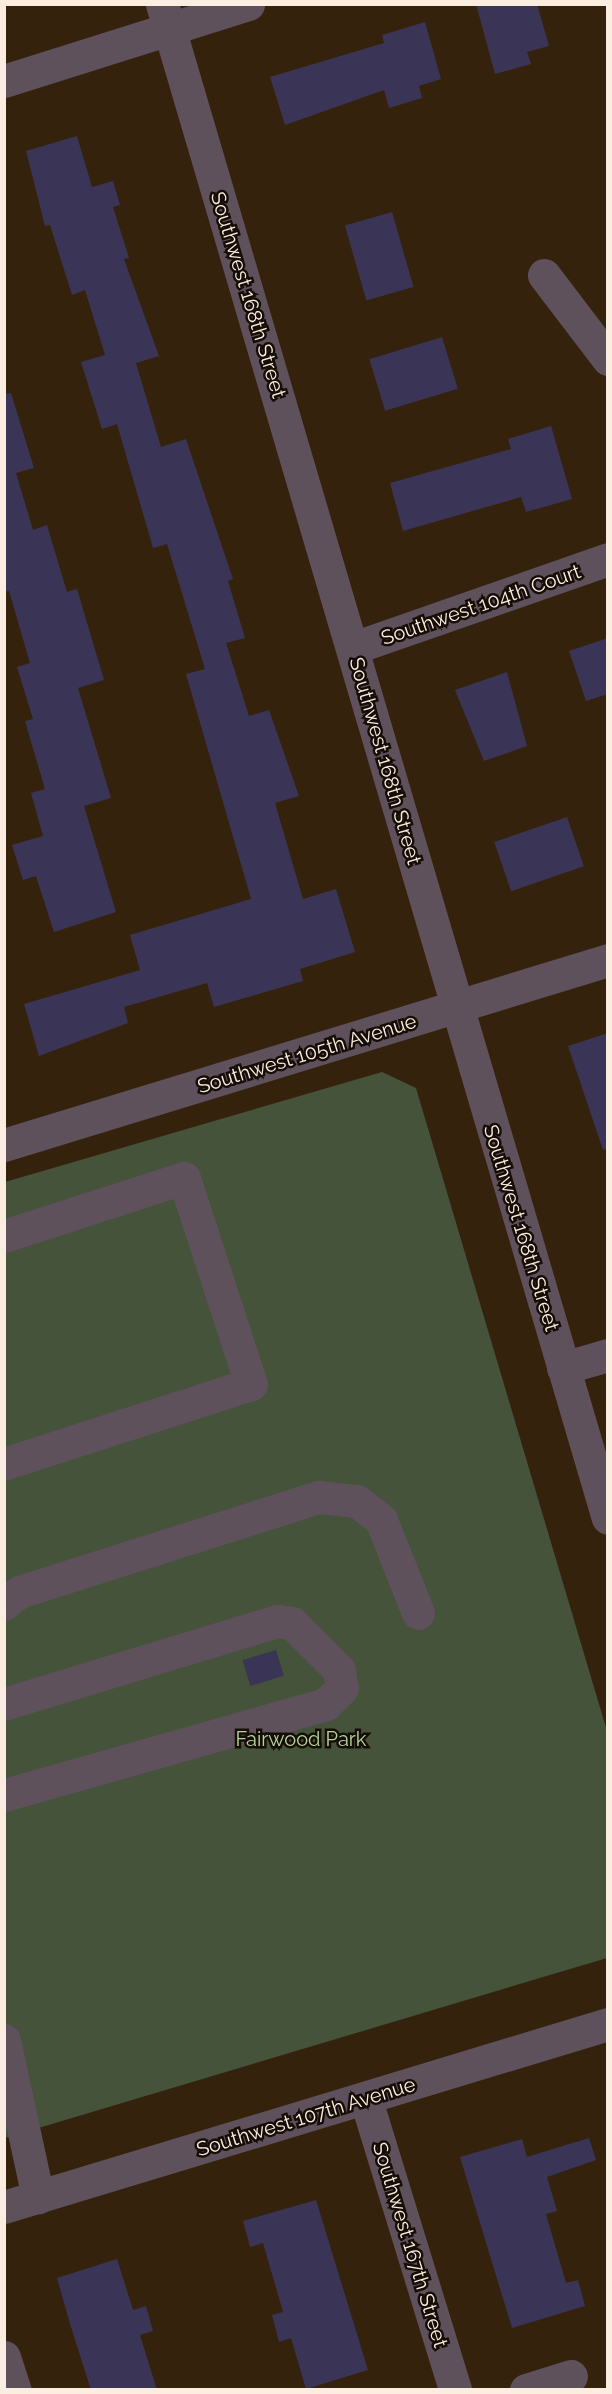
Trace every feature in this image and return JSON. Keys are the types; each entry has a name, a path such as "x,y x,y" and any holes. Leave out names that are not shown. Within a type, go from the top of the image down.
{"street":[{"path":"4,81 165,16 248,4"},
{"name":"Southwest 168th Street","path":"165,16 353,648 455,1010 608,1518"},
{"path":"544,275 608,359"},
{"name":"Southwest 104th Court","path":"353,648 608,560"},
{"name":"Southwest 105th Avenue","path":"6,1138 455,1010 608,960"},
{"path":"4,1236 184,1178 251,1384 4,1464"},
{"path":"563,1368 608,1355"},
{"path":"4,1604 18,1592 318,1497 357,1502 381,1520 418,1613"},
{"path":"4,1704 278,1621 292,1623 339,1670 342,1688 326,1704 4,1795"},
{"name":"Southwest 107th Avenue","path":"4,2207 366,2100 608,2024"},
{"path":"4,2040 38,2197"},
{"name":"Southwest 167th Street","path":"366,2100 455,2390"},
{"path":"4,2357 15,2390"},
{"path":"526,2390 571,2376"}],"green space":[{"name":"Fairwood Park","path":"382,1072 416,1088 607,1731 607,1958 5,2138 5,1182"}],"building":[{"path":"476,4 537,4 549,46 527,52 531,64 495,74"},
{"path":"425,22 441,79 419,86 422,98 389,108 384,90 285,125 270,77 384,43 382,35"},
{"path":"77,136 92,187 113,181 120,205 113,207 129,258 124,259 159,356 136,363 161,447 186,439 233,579 228,581 245,638 226,643 249,716 269,710 299,796 275,803 303,899 336,889 355,952 300,969 303,981 214,1007 207,983 124,1007 128,1023 39,1056 24,1004 140,970 130,935 251,899 186,674 205,669 167,544 153,548 117,424 102,429 81,362 105,355 85,290 72,295 50,225 45,226 26,151"},
{"path":"392,212 413,287 366,300 345,226"},
{"path":"442,337 458,389 385,411 369,359"},
{"path":"11,393 34,468 16,473 33,530 47,525 67,592 77,589 104,680 78,688 111,798 84,806 116,912 54,932 36,876 23,880 12,845 43,836 31,793 45,789 25,721 33,719 17,667 30,663 9,591 4,592 4,394"},
{"path":"551,426 572,499 526,512 521,497 403,531 390,483 511,449 508,439"},
{"path":"608,638 608,694 586,701 569,651"},
{"path":"507,672 527,746 484,761 455,690"},
{"path":"567,817 584,866 511,891 494,842"},
{"path":"608,1033 608,1149 603,1150 568,1046"},
{"path":"276,1650 284,1676 250,1686 243,1660"},
{"path":"589,2138 596,2160 547,2177 557,2211 546,2214 566,2283 578,2280 585,2306 512,2328 460,2157 522,2139 527,2157"},
{"path":"316,2200 368,2370 306,2389 291,2338 279,2342 272,2315 283,2312 263,2243 250,2247 243,2221"},
{"path":"117,2259 133,2310 146,2306 153,2331 140,2335 157,2390 91,2390 71,2327 57,2278"}]}
